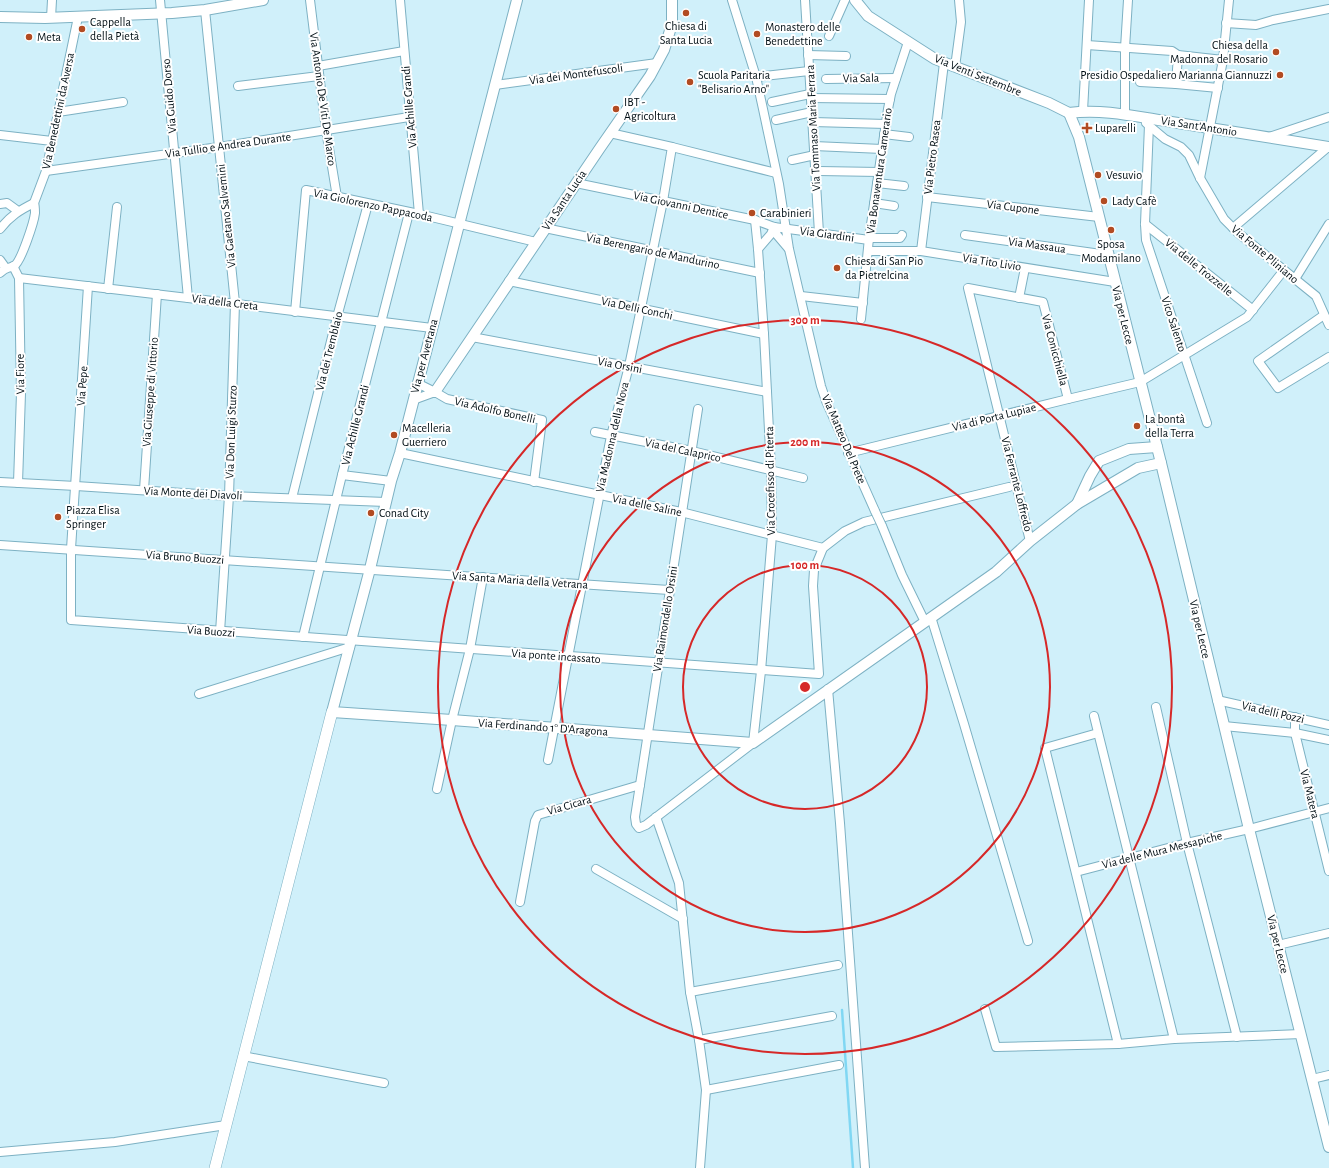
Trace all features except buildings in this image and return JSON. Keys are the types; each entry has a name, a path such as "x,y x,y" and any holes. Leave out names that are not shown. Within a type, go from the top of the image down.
{"main road":[{"path":"215,1168 332,712"}],"street":[{"path":"51,18 52,0"},
{"name":"Via Guido Dorso","path":"160,0 188,298"},
{"path":"0,17 51,18 161,13 205,10 263,0"},
{"name":"Via Antonio De Viti De Marco","path":"310,0 326,130 337,197"},
{"name":"Via Achille Grandi","path":"400,0 418,214"},
{"name":"Via per Avetrana","path":"332,712 351,644 391,481 400,453 460,224 517,0"},
{"name":"Via Santa Lucia","path":"435,392 509,281 650,76 664,50 672,24 672,0"},
{"name":"Via Matteo Del Prete","path":"732,0 756,77 776,173 789,249 826,401 848,453 876,511 902,575 928,620 964,724 1028,941"},
{"name":"Via Tommaso Maria Ferrara","path":"805,0 819,233"},
{"path":"829,36 845,0"},
{"name":"Via Venti Settembre","path":"855,0 863,4 868,16 935,59 1049,103 1069,113"},
{"path":"955,67 961,22 959,0"},
{"path":"1083,111 1089,0"},
{"path":"1128,0 1125,48 1130,115"},
{"path":"1200,178 1211,128 1223,60 1228,0"},
{"path":"1226,23 1256,25 1273,20 1329,9"},
{"name":"Via Gaetano Salvemini","path":"205,10 235,303"},
{"name":"Via Benedettini da Aversa","path":"6,269 19,260 30,231 35,213 34,203 46,171 78,17"},
{"name":"Via Bonaventura Camerario","path":"861,320 869,239 884,134 890,99 908,42"},
{"path":"1087,45 1172,51 1178,55 1223,60"},
{"path":"318,66 404,51"},
{"path":"808,55 846,56"},
{"path":"1176,84 1178,55"},
{"name":"Via dei Montefuscoli","path":"495,85 657,63"},
{"name":"Via Pietro Rasea","path":"921,251 944,63"},
{"path":"756,77 809,71"},
{"path":"238,86 319,76"},
{"name":"Via Sala","path":"826,79 896,78"},
{"path":"1140,82 1218,88"},
{"path":"772,102 810,96 890,99"},
{"path":"58,112 123,102"},
{"name":"Via Sant'Antonio","path":"1069,113 1083,111 1130,115 1329,147"},
{"path":"776,120 812,112"},
{"name":"Via per Lecce","path":"1069,113 1079,137 1161,463 1217,700 1329,1146"},
{"name":"Via Fonte Pliniano","path":"1130,115 1149,125 1165,139 1181,147 1189,155 1200,178 1224,219 1316,296 1329,325"},
{"name":"Via Tullio e Andrea Durante","path":"46,171 219,147 409,117"},
{"path":"1269,137 1329,117"},
{"path":"813,122 886,124"},
{"name":"Vico Salento","path":"1149,125 1145,224 1146,240 1207,423"},
{"path":"610,133 776,173"},
{"path":"884,134 909,137"},
{"path":"0,135 52,141"},
{"path":"814,146 882,150"},
{"name":"Via Madonna della Nova","path":"548,760 583,585 599,495 611,436 629,366 663,201 672,147"},
{"path":"1233,228 1329,147"},
{"path":"792,160 815,156"},
{"path":"818,171 879,172"},
{"name":"Via Giovanni Dentice","path":"576,183 755,220 774,227 785,228"},
{"path":"877,184 904,186"},
{"name":"Via Giolorenzo Pappacoda","path":"295,312 306,190 418,214 536,242"},
{"name":"Via Cupone","path":"927,196 1099,217"},
{"path":"0,204 7,203 18,211"},
{"path":"0,229 6,221 18,211 34,203"},
{"path":"874,203 894,206"},
{"name":"Via dei Tremblaio","path":"292,498 337,317 368,204"},
{"path":"108,289 117,207"},
{"name":"Via Achille Grandi","path":"303,637 342,475 409,213"},
{"name":"Via Crocefisso di Piterta","path":"753,743 761,671 772,535 768,392 755,220"},
{"name":"Via delle Trozzelle","path":"1145,224 1253,310"},
{"path":"1295,279 1329,224"},
{"path":"758,249 771,234 774,227"},
{"name":"Via Matteo Del Prete","path":"774,227 777,235 789,249"},
{"name":"Via Berengario de Mandurino","path":"546,228 760,273"},
{"name":"Via Giardini","path":"785,228 869,239 900,238 902,234"},
{"name":"Via Massaua","path":"965,235 1108,255"},
{"name":"Via Tito Livio","path":"868,251 921,251 1115,282"},
{"name":"Via Fiore","path":"0,260 6,269 19,278 21,393 18,483"},
{"path":"1019,298 1025,268"},
{"name":"Via di Porta Lupiae","path":"848,453 1140,382 1247,317 1284,270"},
{"name":"Via della Creta","path":"19,278 432,328"},
{"name":"Via Delli Conchi","path":"509,281 764,334"},
{"name":"Via Pepe","path":"71,620 72,549 88,286"},
{"name":"Via Ferrante Loffredo","path":"1019,298 968,288 1030,541"},
{"name":"Via Giuseppe di Vittorio","path":"144,490 157,294"},
{"path":"801,296 863,303"},
{"name":"Via Conicchiella","path":"1019,298 1043,302 1068,399"},
{"name":"Via Don Luigi Sturzo","path":"220,632 229,496 235,303"},
{"path":"1324,315 1258,361 1278,388 1329,357"},
{"name":"Via Orsini","path":"472,337 768,392"},
{"path":"418,383 435,392"},
{"path":"413,400 435,392"},
{"name":"Via Adolfo Bonelli","path":"435,392 447,399 542,420 534,482"},
{"name":"Via Raimondello Orsini","path":"656,817 646,825 639,828 636,824 635,817 647,735 698,409"},
{"name":"Via del Calaprico","path":"595,432 692,451 803,478"},
{"path":"1077,504 1090,476 1100,461 1129,449 1157,447"},
{"name":"Via delle Saline","path":"400,453 681,512 823,548"},
{"path":"700,1168 706,1090 690,992 684,919 679,883 656,817 753,743 996,572 1030,541 1077,504 1138,468 1161,463"},
{"path":"342,475 391,481"},
{"name":"Via Monte dei Diavoli","path":"0,482 229,496 386,502"},
{"path":"823,548 845,531 864,522 1009,487"},
{"name":"Via Bruno Buozzi","path":"0,545 370,569"},
{"name":"Via ponte incassato","path":"351,644 470,649 819,674 813,586 814,570 823,548"},
{"name":"Via Santa Maria della Vetrana","path":"370,569 669,590"},
{"path":"437,789 452,720 470,649 484,577"},
{"name":"Via Buozzi","path":"71,620 303,637 351,644"},
{"path":"199,694 351,644"},
{"path":"828,689 840,823 865,1168"},
{"name":"Via delli Pozzi","path":"1217,700 1329,725"},
{"path":"1156,707 1187,843 1237,1037"},
{"name":"Via Ferdinando 1° D'Aragona","path":"332,712 753,743"},
{"path":"1094,716 1174,1039"},
{"name":"Via Matera","path":"1295,717 1295,733 1329,871"},
{"name":"Via delli Pozzi","path":"1224,726 1295,733 1329,740"},
{"path":"1098,733 1045,748 1118,1044"},
{"name":"Via Cicara","path":"520,902 538,815 640,785"},
{"name":"Via delle Mura Messapiche","path":"1076,872 1329,808"},
{"path":"596,869 684,919"},
{"path":"1278,945 1329,933"},
{"path":"690,992 838,965"},
{"path":"985,1009 996,1047 1118,1044 1174,1039 1301,1034"},
{"path":"699,1040 832,1016"},
{"path":"243,1056 384,1083"},
{"path":"706,1090 839,1065"},
{"path":"1312,1079 1329,1075"},
{"path":"0,1152 115,1142 226,1124"}],"waterway":[{"path":"842,1010 853,1168"}],"place":[{"name":"Chiesa di Santa Lucia","path":"686,13"},
{"name":"Cappella della Pietà","path":"82,29"},
{"name":"Monastero delle Benedettine","path":"757,34"},
{"name":"Meta","path":"29,37"},
{"name":"Chiesa della Madonna del Rosario","path":"1276,52"},
{"name":"Presidio Ospedaliero Marianna Giannuzzi","path":"1280,75"},
{"name":"Scuola Paritaria \"Belisario Arno\"","path":"690,82"},
{"name":"IBT - Agricoltura","path":"616,109"},
{"name":"Luparelli","path":"1087,128"},
{"name":"Vesuvio","path":"1098,175"},
{"name":"Lady Cafè","path":"1104,201"},
{"name":"Carabinieri","path":"752,213"},
{"name":"Sposa Modamilano","path":"1111,230"},
{"name":"Chiesa di San Pio da Pietrelcina","path":"837,268"},
{"name":"La bontà della Terra","path":"1137,426"},
{"name":"Macelleria Guerriero","path":"394,435"},
{"name":"Conad City","path":"371,513"},
{"name":"Piazza Elisa Springer","path":"58,517"}]}
